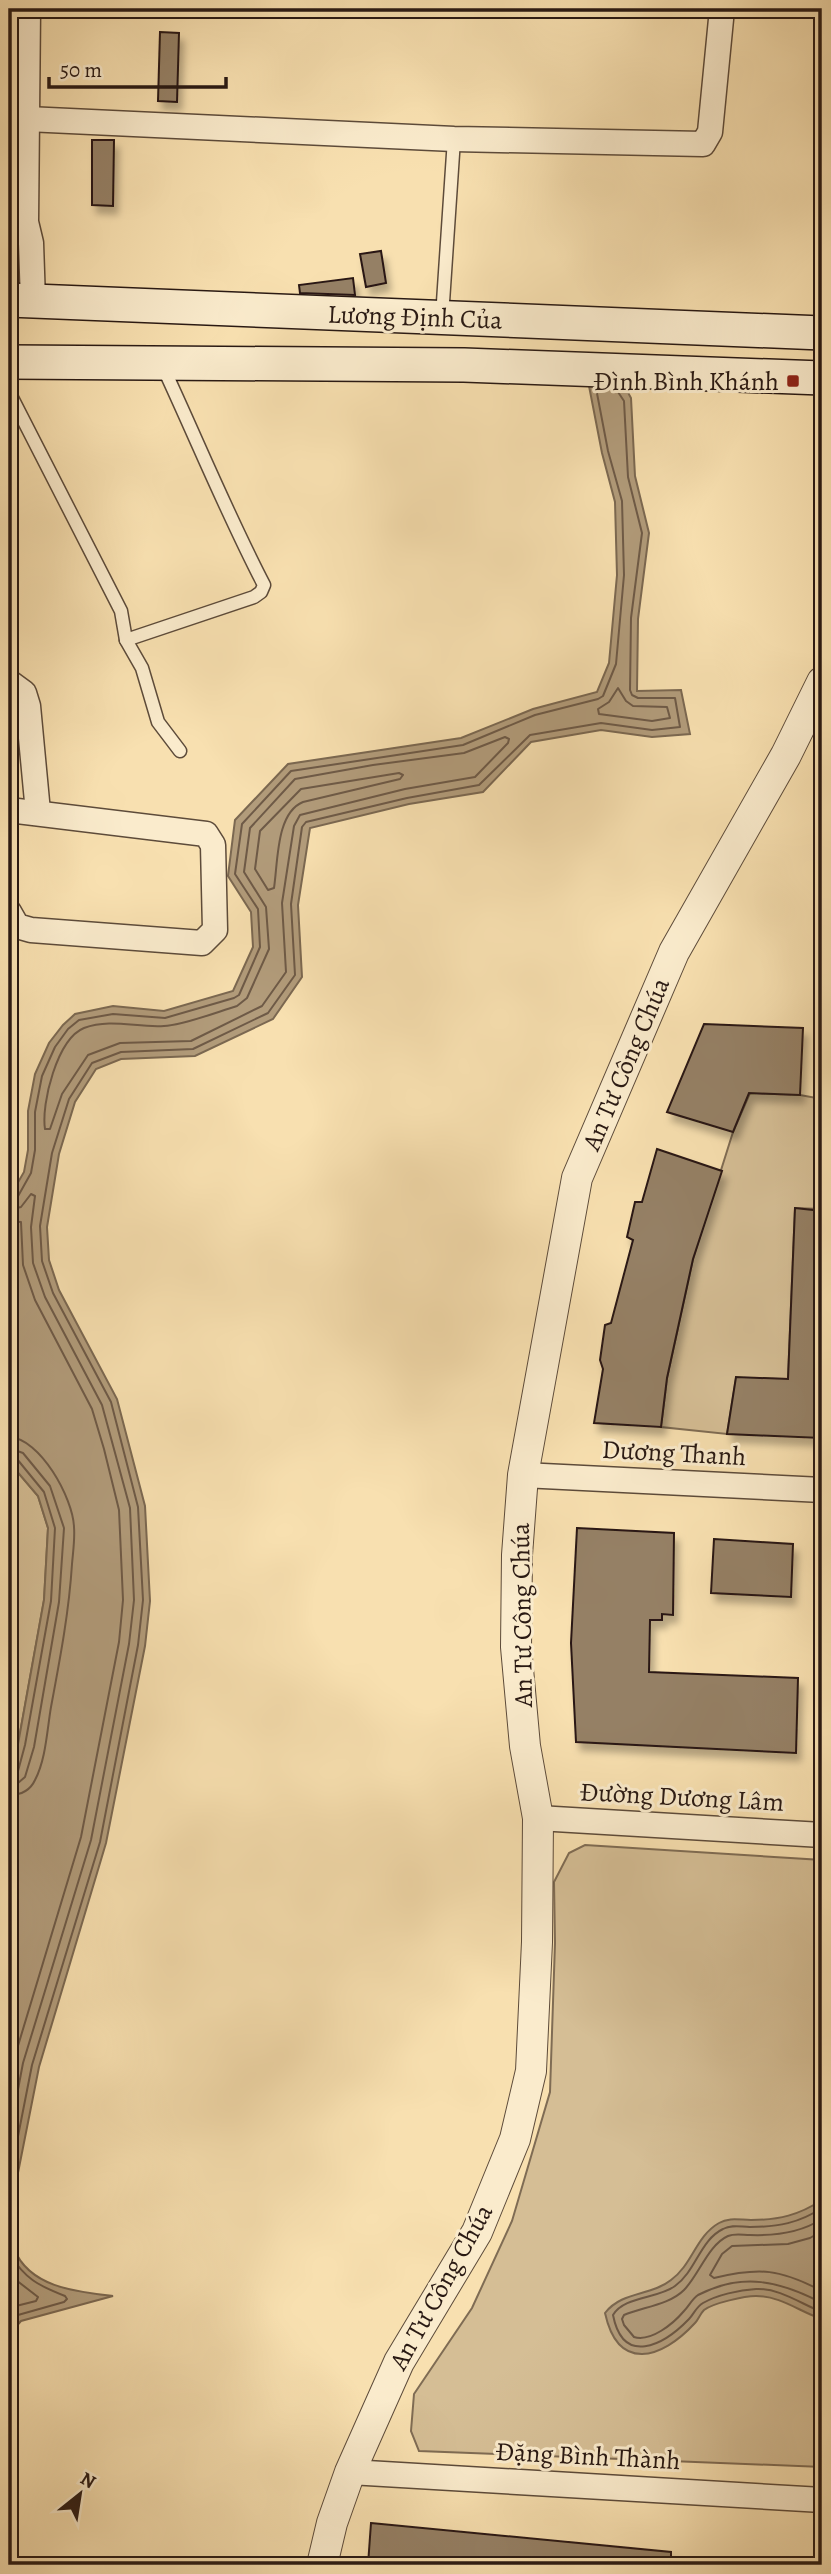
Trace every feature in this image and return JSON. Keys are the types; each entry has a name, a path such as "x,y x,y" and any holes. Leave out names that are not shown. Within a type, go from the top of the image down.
{"main road":[{"name":"Lương Định Của","path":"21,300 822,333"},
{"name":"Lương Định Của","path":"9,362 464,365 822,378"}],"street":[{"path":"21,300 30,243 26,222 28,9"},
{"path":"27,119 454,139 703,144 710,132 722,9"},
{"path":"9,682 24,693 28,706 38,812"},
{"name":"An Tư Công Chúa","path":"322,2565 332,2524 350,2472 399,2362 477,2232 515,2139 531,2071 537,1942 538,1818 525,1746 516,1647 517,1555 523,1475 577,1178 674,952 786,755 822,682"},
{"path":"9,810 206,834 213,845 215,930 202,943 31,930 17,926 9,912"},
{"name":"Dương Thanh","path":"523,1475 822,1490"},
{"name":"Đường Dương Lâm","path":"538,1818 822,1835"},
{"name":"Đặng Bình Thành","path":"350,2472 822,2500"}],"lane":[{"path":"442,318 454,139"},
{"path":"126,640 254,597 261,592 264,585 231,521 219,487 161,363"},
{"path":"9,393 121,611 126,640 142,668 158,722 180,751"}],"shaded area":[{"path":"750,1093 800,1095 822,1099 822,1209 795,1208 788,1379 736,1378 727,1434 661,1427 667,1378 693,1259 733,1132"},
{"path":"9,1462 38,1496 48,1528 44,1600 9,1781"},
{"path":"585,1845 822,1860 822,2467 419,2451 411,2431 414,2394 472,2308 512,2221 550,2092 555,1943 554,1882 569,1853"}],"water":[{"path":"589,386 625,387 631,398 635,476 649,533 638,619 637,691 681,690 690,734 652,737 601,730 531,742 483,792 409,804 310,828 298,905 302,977 273,1019 195,1056 121,1059 96,1069 75,1102 59,1154 47,1227 49,1260 59,1290 117,1399 145,1506 150,1601 145,1646 106,1843 39,2067 9,2218 9,1781 44,1600 48,1528 38,1496 9,1462 9,1198 24,1172 28,1150 28,1111 35,1074 49,1043 75,1014 113,1006 164,1011 233,991 253,947 251,912 228,876 235,820 288,764 461,738 533,709 597,692 609,663 617,575 615,502"},
{"path":"822,2200 822,2319 782,2301 756,2296 729,2300 708,2307 682,2336 655,2352 630,2352 620,2345 611,2332 605,2313 628,2297 655,2289 671,2280 684,2267 705,2235 719,2223 731,2219 780,2218 797,2213"},
{"path":"9,2223 14,2249 31,2272 56,2286 113,2296 21,2321 14,2329 9,2412"}],"building":[{"path":"160,32 179,33 177,102 158,101"},
{"path":"92,140 114,140 113,206 92,205"},
{"path":"381,251 386,283 366,287 360,254"},
{"path":"353,278 355,295 300,293 299,285"},
{"path":"704,1024 803,1028 800,1095 749,1093 733,1132 667,1112"},
{"path":"657,1149 722,1171 693,1259 667,1378 661,1427 594,1423 603,1369 600,1360 605,1325 611,1323 633,1240 627,1237 635,1202 642,1202"},
{"path":"795,1208 822,1211 822,1438 727,1434 736,1377 788,1379"},
{"path":"577,1528 674,1533 673,1615 662,1614 662,1620 650,1620 649,1672 798,1678 796,1753 576,1742 571,1643"},
{"path":"714,1539 793,1544 791,1597 711,1593"},
{"path":"371,2523 671,2552 671,2565 368,2565"}],"place":[{"name":"Đình Bình Khánh","path":"793,381"}]}
